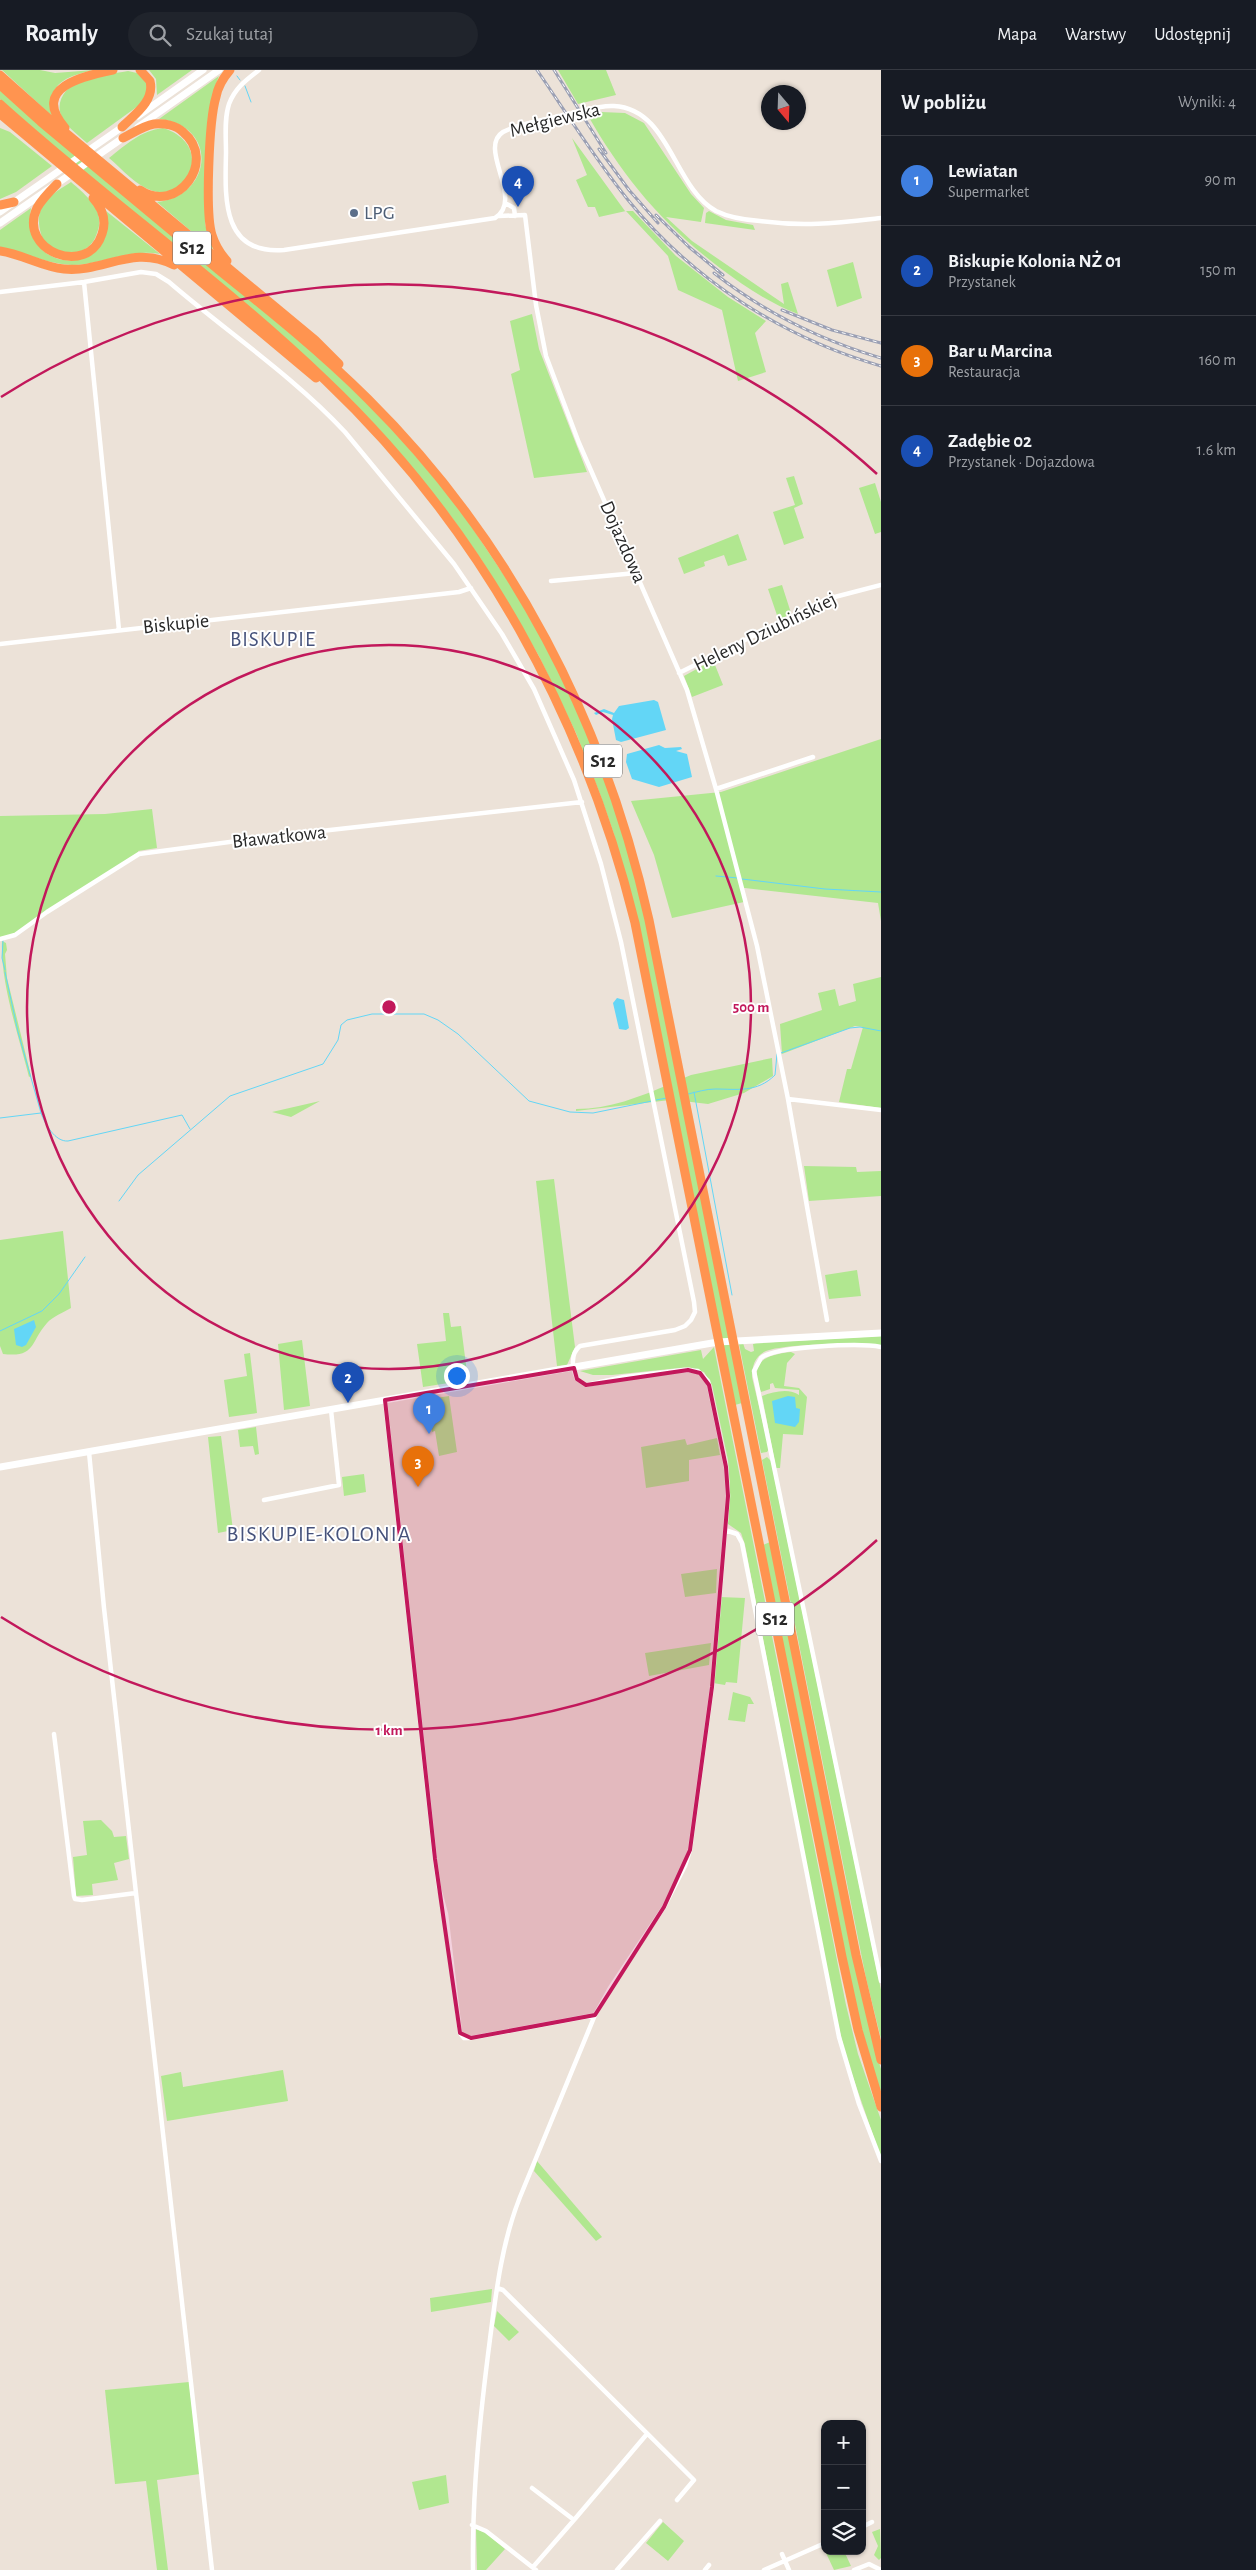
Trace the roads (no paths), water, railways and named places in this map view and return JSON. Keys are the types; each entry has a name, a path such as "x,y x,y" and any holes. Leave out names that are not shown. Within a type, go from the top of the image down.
{"highway":[{"path":"81,146 57,117 56,96 72,80 113,70"},
{"path":"122,127 148,101 152,92 149,79 140,70"},
{"path":"230,70 220,86 213,108 210,226 220,252 255,290"},
{"path":"0,74 81,146 316,340 361,387 382,413"},
{"name":"S12","path":"0,85 41,122 309,345 382,413 437,475 490,544 540,626 577,700 609,779 635,862 677,1060 856,1955 881,2060"},
{"name":"S12","path":"0,104 267,327 344,398 404,463 466,543 516,622 557,699 592,782 620,866 639,940 842,1957 858,2030 881,2107"},
{"path":"0,114 311,374 344,398"},
{"path":"0,124 26,136"},
{"path":"121,178 152,196 169,196 180,191 192,179 197,159 190,138 170,125 154,124 123,138"},
{"path":"54,180 37,208 35,230 40,242 50,252 64,257 79,256 96,245 102,235 104,223 99,205 76,179"},
{"path":"0,205 14,202"},
{"path":"0,250 63,269 80,268 142,256 165,260 189,273"}],"street":[{"path":"0,223 122,127 203,70"},
{"path":"0,212 14,202 105,152 219,70"},
{"path":"258,70 242,83 235,92 228,109 226,123 227,210 234,227 251,244 264,249 284,250 490,220 499,216 515,216 514,208 505,203 499,216"},
{"name":"Mełgiewska","path":"505,203 495,148 498,138 503,132 580,111 616,106 633,111 652,125 693,190 705,203 720,213 745,220 799,226 881,218"},
{"name":"Dojazdowa","path":"515,216 525,215 538,315 546,356 579,443 691,702 716,789 757,946 788,1099 827,1320"},
{"path":"0,292 147,272 160,276 170,282 332,418 442,549 471,588 525,673 566,759 582,802 622,950 650,1096 677,1216 694,1312 689,1323 675,1330 580,1346 573,1355 574,1368 578,1381 590,1386 624,1377 684,1370 698,1371 704,1375 712,1398 727,1475 725,1530 712,1687 689,1856 664,1907 610,1988 595,2015 518,2203 497,2288 480,2416 472,2525 473,2570"},
{"path":"84,282 118,630"},
{"path":"551,581 636,573"},
{"name":"Heleny Dziubińskiej","path":"679,673 831,598 881,585"},
{"name":"Biskupie","path":"0,644 459,592 471,588"},
{"path":"716,789 813,757"},
{"name":"Bławatkowa","path":"0,939 6,939 15,935 55,907 139,854 267,837 582,802"},
{"path":"788,1099 881,1110"},
{"path":"0,1467 705,1344 748,1339 881,1333"},
{"path":"881,1347 852,1345 775,1351 760,1358 754,1371 881,1981"},
{"path":"385,1400 435,1859 439,1888 446,1914 460,2033 464,2038 471,2038 595,2015"},
{"path":"264,1500 339,1485 331,1410"},
{"path":"89,1452 136,1893 212,2570"},
{"path":"725,1530 737,1534 742,1542 838,2037 859,2104 881,2161"},
{"path":"54,1734 75,1899 82,1900 136,1893"},
{"path":"497,2288 503,2290 694,2480 677,2500"},
{"path":"472,2525 486,2531 535,2568 647,2434"},
{"path":"532,2488 574,2520"},
{"path":"617,2570 660,2521"},
{"path":"866,2525 872,2522"},
{"path":"764,2570 821,2545"},
{"path":"782,2554 789,2570"},
{"path":"854,2570 869,2564 874,2565 880,2570"},
{"path":"704,2570 709,2566"}],"water":[{"path":"654,700 658,702 666,730 621,742 616,740 613,715 603,712 596,715 594,713 604,709 614,713 619,706"},
{"path":"659,745 665,748 681,747 682,749 676,751 687,754 692,777 659,787 632,779 626,762 627,754"},
{"path":"617,998 624,1000 629,1028 626,1030 619,1029 613,1003"},
{"path":"34,1320 36,1327 26,1345 22,1347 16,1345 14,1329"},
{"path":"788,1396 795,1397 796,1408 800,1409 799,1422 795,1427 775,1423 772,1401"}],"waterway":[{"path":"237,76 240,80"},
{"path":"245,86 251,102"},
{"path":"716,876 738,878"},
{"path":"742,879 825,889 881,892"},
{"path":"3,941 2,958 5,970"},
{"path":"5,972 18,1032 41,1113 48,1127 59,1139 68,1141 182,1115 190,1129"},
{"path":"119,1201 138,1175 230,1096 323,1064 338,1040 341,1025 347,1020 372,1014 424,1014 438,1020 458,1034 529,1101 570,1112 593,1113 652,1101"},
{"path":"781,1053 850,1028 860,1027 881,1031"},
{"path":"688,1094 712,1089 746,1089 761,1085 775,1075 777,1054"},
{"path":"694,1092 732,1295"},
{"path":"656,1100 667,1098"},
{"path":"0,1118 41,1113"},
{"path":"0,1331 42,1311 59,1294 85,1257"}],"railway":[{"path":"537,70 628,200 681,256 742,302 775,322 809,340 881,366"},
{"path":"554,70 606,153"},
{"path":"599,149 629,190 658,223"},
{"path":"656,215 689,247 723,275"},
{"path":"714,273 753,300 793,323 836,343 881,358"},
{"path":"782,310 832,330 881,343"}],"place":[{"name":"Zadębie 02","path":"518,207"},
{"name":"LPG","path":"354,213"},
{"name":"Biskupie Kolonia NŻ 01","path":"348,1403"},
{"name":"Lewiatan","path":"429,1434"},
{"name":"Bar u Marcina","path":"418,1487"}],"district":[{"name":"BISKUPIE","path":"273,639"},
{"name":"BISKUPIE-KOLONIA","path":"319,1534"}]}
